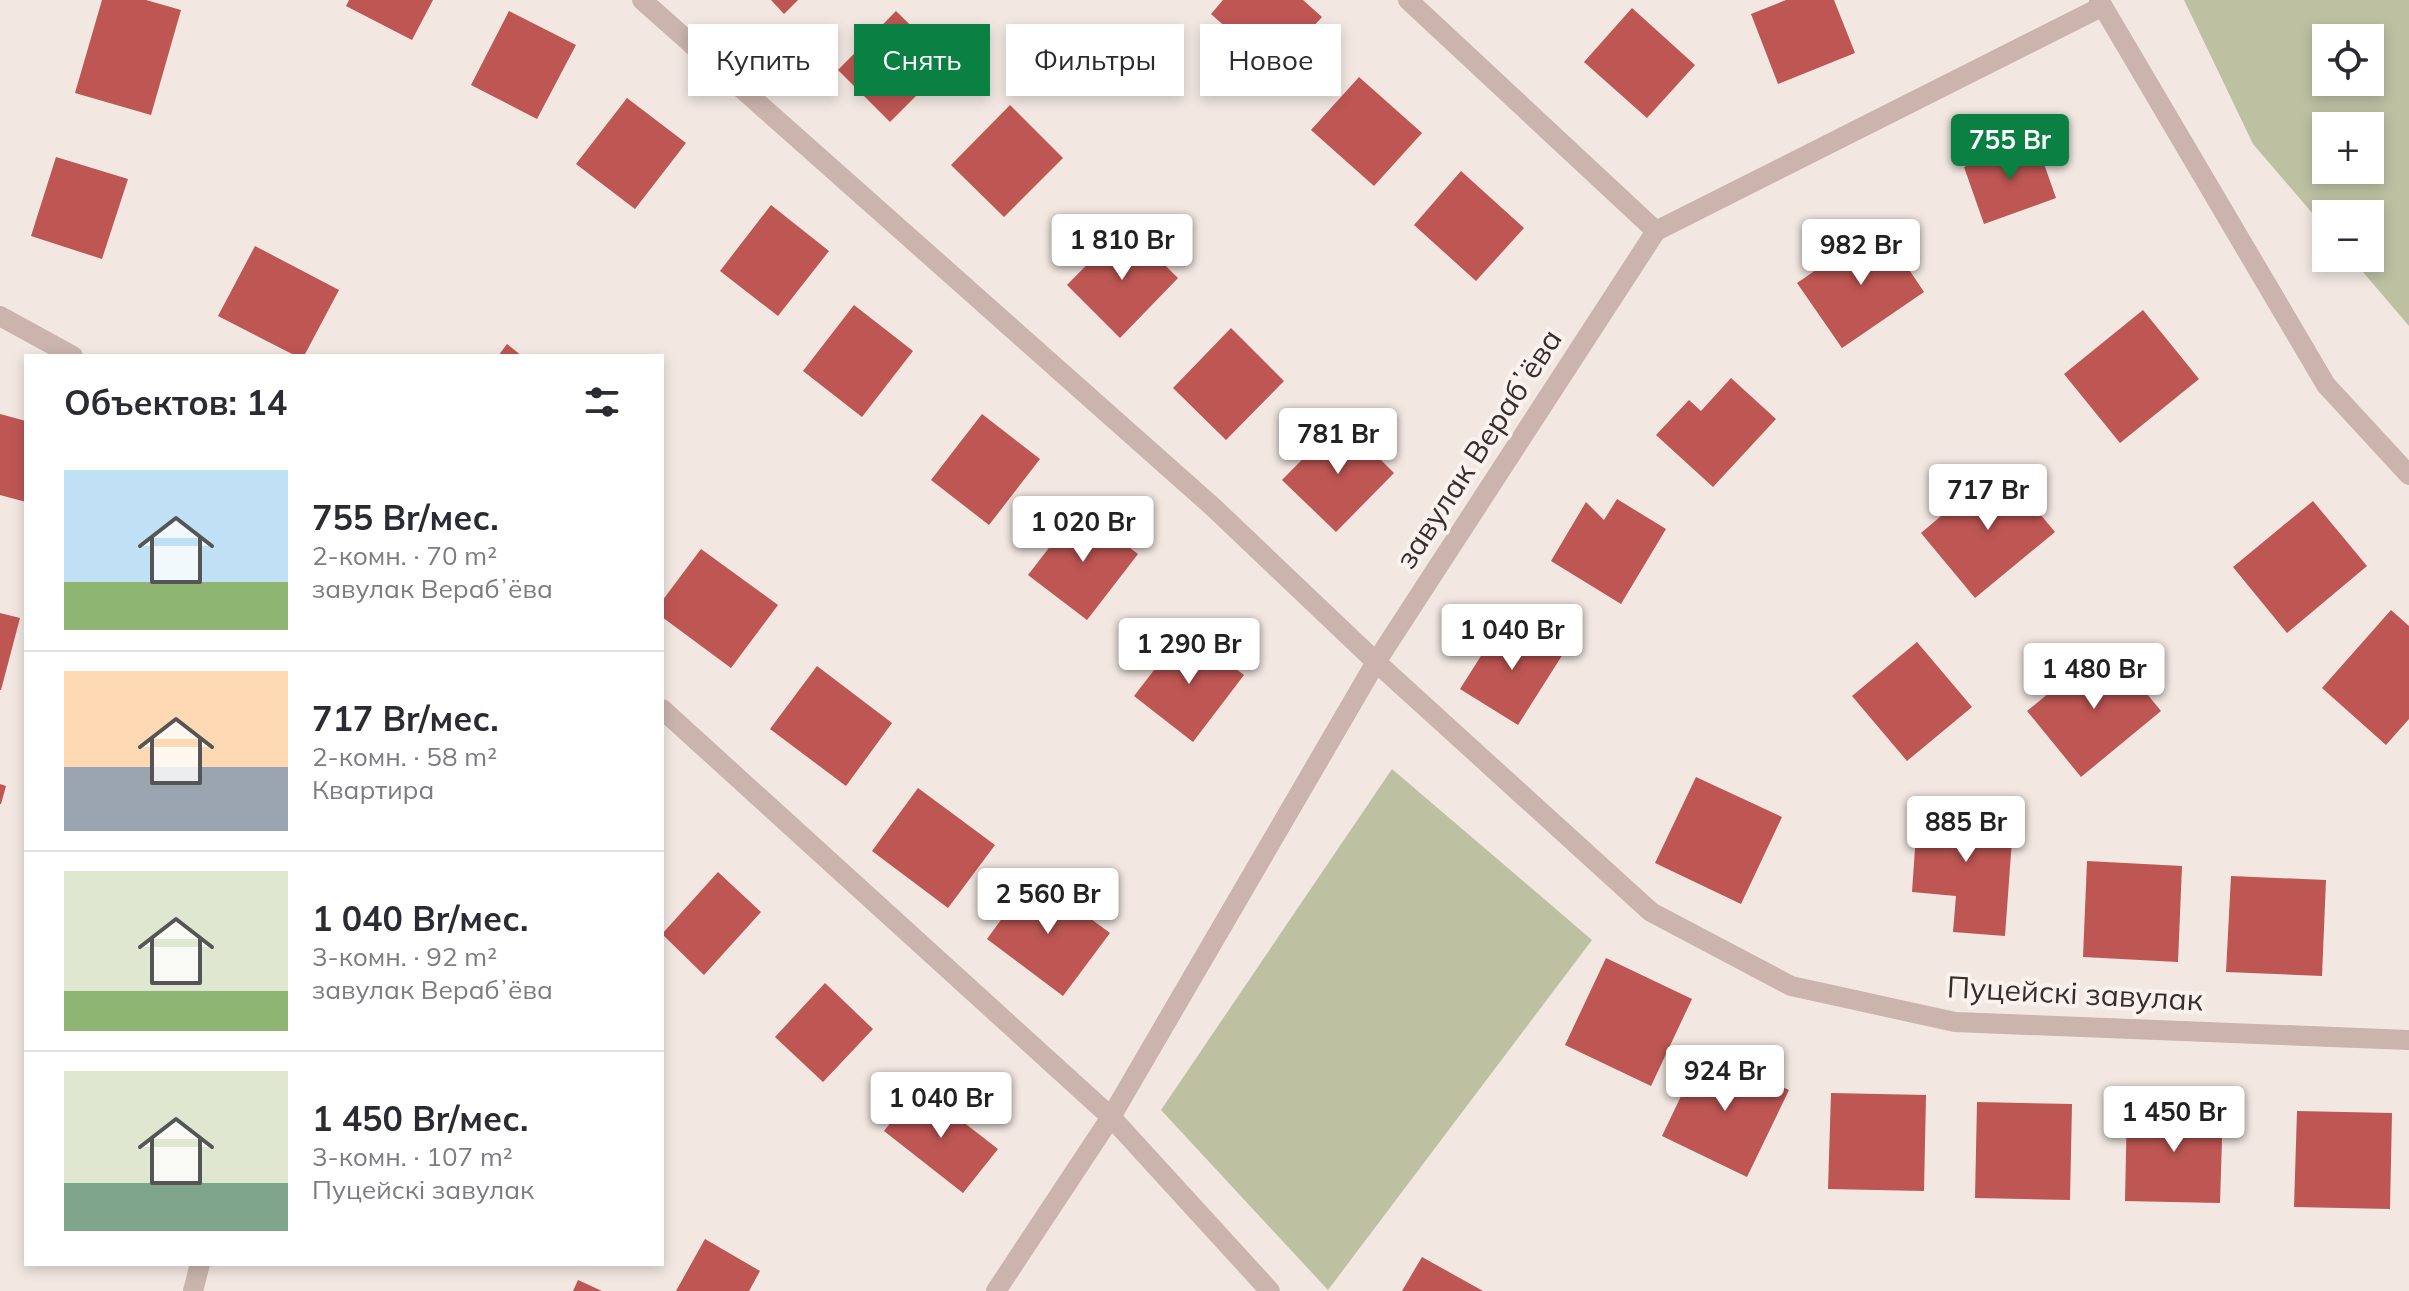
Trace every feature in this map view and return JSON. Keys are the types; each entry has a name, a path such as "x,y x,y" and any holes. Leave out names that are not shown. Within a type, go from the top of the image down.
{"street":[{"name":"Пуцейскі завулак","path":"642,0 1213,507 1376,662 1651,912 1791,986 1955,1022 2409,1040"},
{"path":"1408,0 1656,231 2100,4 2326,385 2409,475"},
{"name":"завулак Верабʼёва","path":"996,1291 1111,1117 1376,662 1656,231"},
{"path":"0,316 69,354"},
{"path":"664,711 1111,1117 1270,1291"},
{"path":"193,1291 199,1266"}],"green space":[{"path":"2184,0 2409,0 2409,326 2363,272 2384,272 2384,200 2312,200 2312,213 2253,144"},
{"path":"1392,769 1592,940 1328,1290 1161,1110"}],"building":[{"path":"102,0 146,0 181,10 151,115 75,93"},
{"path":"349,0 433,0 412,40 346,6"},
{"path":"771,0 798,0 784,14"},
{"path":"1223,0 1303,0 1322,17 1316,24 1222,24 1211,14"},
{"path":"1786,0 1834,0 1855,53 1778,84 1751,14"},
{"path":"1632,8 1695,65 1647,118 1584,62"},
{"path":"509,11 576,45 537,119 471,85"},
{"path":"896,11 909,24 883,24"},
{"path":"854,54 854,86 838,70"},
{"path":"1359,77 1422,133 1374,186 1311,130"},
{"path":"864,96 916,96 890,122"},
{"path":"627,98 686,143 635,209 576,164"},
{"path":"1010,105 1063,158 1004,217 951,165"},
{"path":"2036,141 2056,198 1984,224 1964,167"},
{"path":"56,157 128,179 102,259 31,236"},
{"path":"1461,171 1524,228 1476,281 1414,225"},
{"path":"771,205 829,251 778,316 720,271"},
{"path":"1125,226 1178,278 1120,338 1067,285"},
{"path":"1880,226 1924,292 1842,348 1797,283"},
{"path":"255,246 339,290 305,354 292,354 218,316"},
{"path":"854,305 913,351 862,417 803,371"},
{"path":"2143,310 2199,379 2120,443 2064,374"},
{"path":"1231,328 1284,381 1226,440 1173,388"},
{"path":"507,344 520,354 500,354"},
{"path":"1731,378 1776,419 1713,487 1656,435 1689,400 1701,411"},
{"path":"0,414 24,420 24,501 0,495"},
{"path":"982,414 1040,459 989,525 931,480"},
{"path":"1341,420 1394,473 1336,532 1282,480"},
{"path":"2000,466 2055,532 1975,598 1921,533"},
{"path":"1617,499 1666,529 1621,604 1551,561 1586,502 1604,520"},
{"path":"2313,501 2367,566 2287,633 2233,567"},
{"path":"1079,509 1138,554 1087,620 1028,575"},
{"path":"701,549 778,605 731,668 664,618 664,598"},
{"path":"2391,610 2409,626 2409,719 2386,745 2322,688"},
{"path":"0,613 20,618 1,690 0,690"},
{"path":"1505,618 1563,654 1518,725 1460,689"},
{"path":"1185,630 1244,675 1193,742 1134,696"},
{"path":"1917,642 1972,707 1907,761 1852,696"},
{"path":"2107,645 2161,711 2081,777 2027,711"},
{"path":"817,666 892,723 846,786 770,729"},
{"path":"1696,777 1782,817 1741,904 1655,863"},
{"path":"0,784 6,786 1,804 0,804"},
{"path":"918,788 995,845 948,908 872,851"},
{"path":"1918,805 2014,812 2005,936 1953,932 1956,896 1912,892"},
{"path":"2087,861 2182,866 2178,962 2083,957"},
{"path":"718,872 761,912 704,975 664,936 664,932"},
{"path":"1033,876 1110,933 1063,996 987,939"},
{"path":"2231,876 2326,880 2322,976 2226,972"},
{"path":"1606,958 1692,999 1651,1086 1565,1045"},
{"path":"825,983 873,1029 823,1082 775,1037"},
{"path":"1703,1050 1789,1090 1747,1177 1662,1136"},
{"path":"918,1087 998,1149 963,1193 884,1131"},
{"path":"1831,1093 1926,1095 1924,1191 1828,1189"},
{"path":"1977,1102 2072,1104 2070,1200 1975,1198"},
{"path":"2127,1105 2223,1107 2220,1203 2125,1201"},
{"path":"2297,1111 2392,1113 2390,1209 2294,1207"},
{"path":"705,1239 760,1271 749,1291 676,1291"},
{"path":"1422,1257 1483,1291 1402,1291"},
{"path":"578,1280 602,1291 573,1291"}]}
